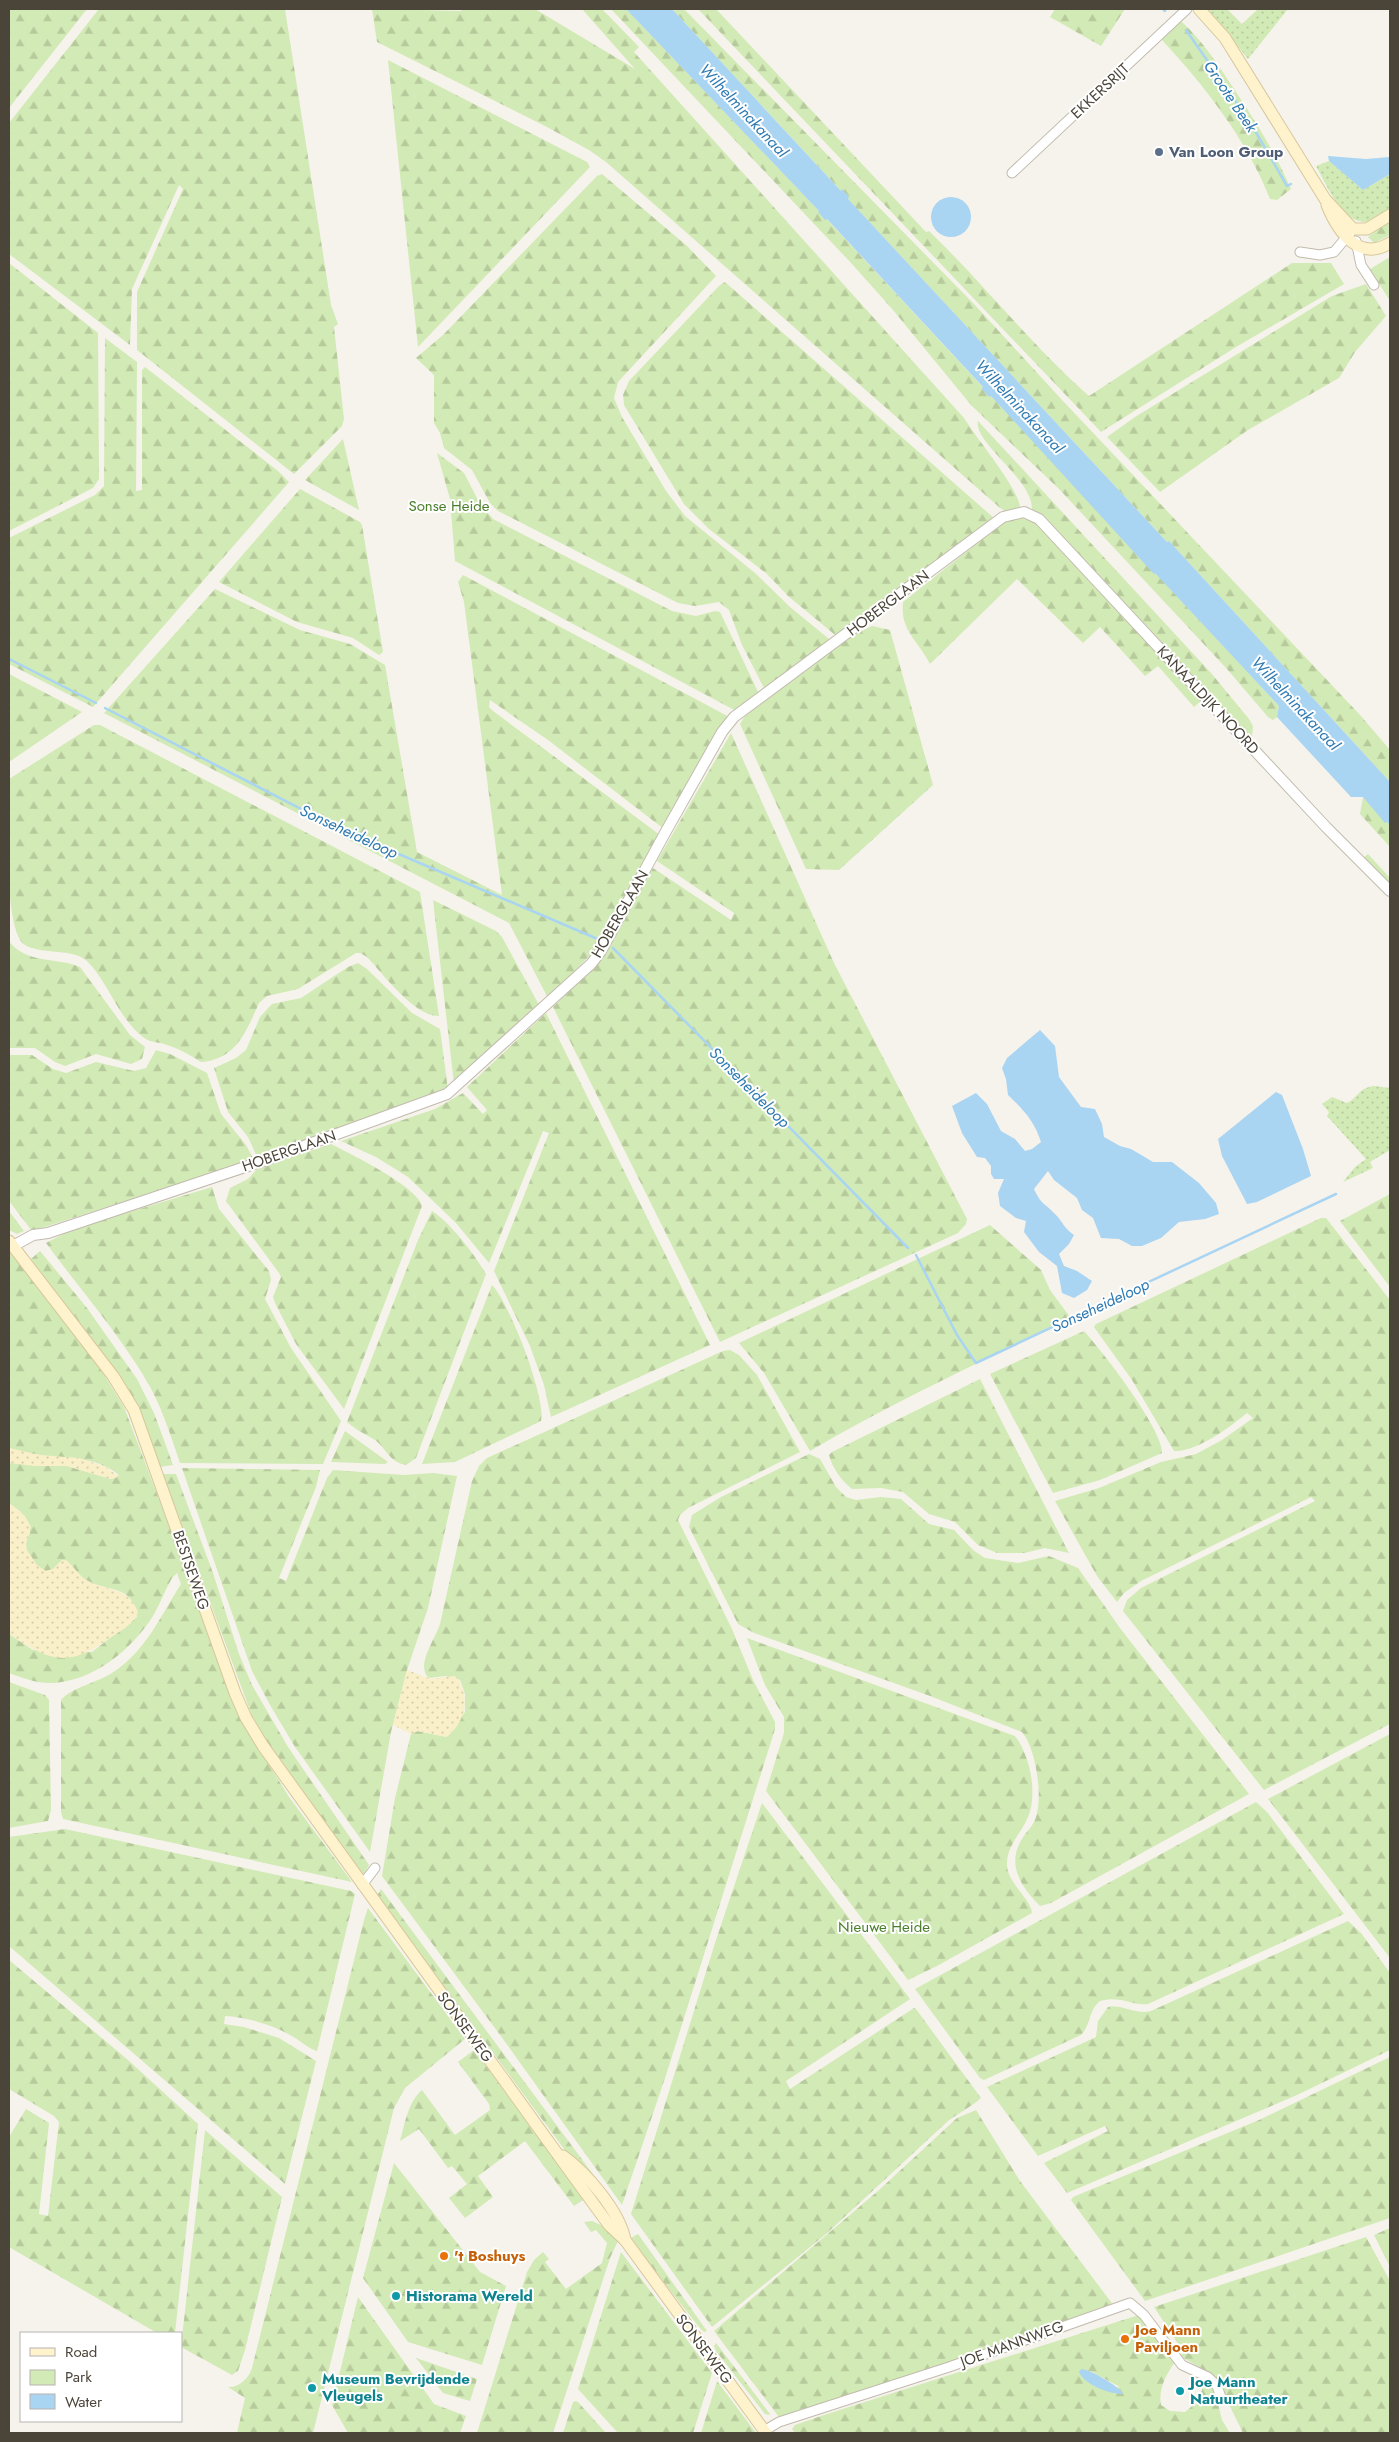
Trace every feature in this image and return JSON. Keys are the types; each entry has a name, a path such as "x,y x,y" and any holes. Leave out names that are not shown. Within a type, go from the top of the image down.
{"main road":[{"path":"1199,9 1225,38 1324,199 1332,217 1350,233 1357,246 1363,249 1379,250 1390,243"},
{"path":"1350,233 1368,229 1390,215"},
{"name":"BESTSEWEG","path":"11,1243 112,1376 134,1410 246,1718 373,1900"},
{"name":"SONSEWEG","path":"373,1900 558,2152 609,2225 625,2240 765,2432"}],"street":[{"name":"EKKERSRIJT","path":"1012,173 1187,9"},
{"path":"1300,252 1320,255 1334,252 1350,233"},
{"path":"1357,246 1361,265 1374,285"},
{"name":"KANAALDIJK NOORD","path":"1024,512 1039,520 1326,827 1390,891"},
{"name":"HOBERGLAAN","path":"11,1243 39,1233 48,1234 257,1163 447,1094 591,964 601,951 722,732 734,716 1003,517 1024,512"},
{"path":"362,1885 375,1868"},
{"name":"JOE MANNWEG","path":"765,2432 779,2422 949,2367 1130,2303 1144,2315 1182,2365 1208,2377 1217,2386 1222,2400"}],"green space":[{"path":"9,9 87,9 9,108"},
{"path":"99,9 285,9 331,305 338,324 334,327 344,419 342,426 294,474 137,350 137,292 183,189 179,185 132,289 130,345 9,254 9,123"},
{"path":"372,9 461,11 462,9 535,9 635,69 582,9 602,9 639,47 634,52 964,418 1013,489 1020,508 1006,512 999,507 606,162 589,150 545,126 377,42"},
{"path":"611,9 626,9 821,213 1279,706 1277,717 1273,720 1268,717 1227,669 1060,490 971,405 893,310 852,264"},
{"path":"672,9 684,9 974,304 1062,400 1361,716 1390,750 1390,782 1169,541 1169,544 846,197 849,197 842,190 843,193"},
{"path":"698,9 716,9 926,232 929,231 949,251 1047,356 1089,396 1292,263 1331,263 1344,284 1236,347 1101,432"},
{"path":"1055,9 1125,9 1101,46 1050,17"},
{"path":"1208,9 1227,9 1242,24 1258,9 1288,9 1248,59"},
{"path":"1181,21 1205,47 1219,66 1273,152 1291,189 1277,200 1270,199 1249,156 1223,114 1193,75 1161,39"},
{"path":"388,60 587,162 590,167 418,347"},
{"path":"1329,161 1363,190 1390,174 1390,208 1367,222 1358,221 1342,210 1316,166"},
{"path":"602,174 687,246 716,276 618,382 614,398 622,417 666,491 685,516 755,573 790,607 834,643 766,692 742,645 729,610 719,602 695,606 678,603 498,511 490,503 472,470 444,448 440,433 434,423 434,375 416,358 443,335 597,176"},
{"path":"1390,220 1390,235 1374,243 1368,237"},
{"path":"1390,257 1390,301 1370,269"},
{"path":"9,263 98,333 99,479 93,488 9,531"},
{"path":"725,282 995,519 840,639 788,596 767,574 709,529 684,504 624,405 623,395 629,381 719,286"},
{"path":"1366,284 1386,316 1355,352 1339,378 1248,430 1160,492 1107,437 1135,417 1332,296"},
{"path":"105,338 137,362 136,491 142,490 142,370 145,367 278,471 289,482 93,707 9,664 9,538 95,495 104,486"},
{"path":"978,421 1211,673 1249,719 1253,726 1252,737 1250,738 1032,511 1030,499 1024,487 985,440 979,430"},
{"path":"343,439 359,510 305,480"},
{"path":"437,453 464,473 479,502 493,519 672,611 696,616 715,611 720,612 760,696 738,712 455,561 450,499"},
{"path":"300,489 360,522 362,525 383,652 379,655 353,638 297,622 219,582"},
{"path":"1017,517 1035,522 1201,701 1194,707 1158,666 1145,676 1100,627 1083,643 1017,579 930,664 907,628 904,621 903,602 1005,521"},
{"path":"463,575 733,719 664,829 548,740 490,700 489,707 493,711 660,835 600,945 548,998 509,923 104,713 215,589 300,630 350,644 385,665 417,852 502,895 464,602 458,582"},
{"path":"872,626 890,630 933,785 839,870 806,869 740,724 745,716 853,635"},
{"path":"9,674 82,712 9,762"},
{"path":"94,725 100,725 420,892 439,1016 420,1010 390,983 367,957 356,953 298,989 267,996 259,1003 245,1033 232,1050 213,1060 201,1062 174,1048 145,1039 127,1020 95,970 81,957 74,954 40,950 25,945 18,935 10,894 8,868 9,779"},
{"path":"731,733 834,963 967,1219 966,1224 958,1233 720,1342 553,1007 604,957 653,868 731,920 734,913 657,861"},
{"path":"1363,797 1390,825 1390,847 1360,814"},
{"path":"1368,854 1390,878 1390,886 1362,859"},
{"path":"433,900 496,931 502,937 539,1005 454,1084"},
{"path":"9,941 16,948 32,957 80,967 130,1035 145,1047 142,1059 131,1064 96,1054 65,1066 55,1062 35,1048 9,1048"},
{"path":"358,963 367,969 412,1013 440,1029 448,1090 258,1159 248,1137 228,1112 214,1068 236,1058 246,1050 260,1017 272,1004 301,998 348,967"},
{"path":"546,1013 710,1345 551,1417 544,1385 530,1346 494,1271 549,1133 543,1131 489,1263 456,1223 408,1177 376,1157 341,1141 435,1109 463,1093 483,1114 487,1110 467,1087"},
{"path":"156,1050 170,1054 207,1073 221,1114 246,1145 254,1160 32,1231 9,1201 9,1055 32,1055 53,1069 66,1073 96,1062 134,1071 146,1068"},
{"path":"1374,1086 1390,1088 1390,1150 1370,1162 1373,1168 1343,1182 1355,1167 1366,1159 1327,1116 1329,1112 1322,1104 1332,1097 1347,1103 1361,1091"},
{"path":"331,1144 396,1180 418,1198 422,1206 344,1409 296,1344 275,1303 273,1297 281,1277 279,1273 226,1201 230,1188 248,1179 258,1168"},
{"path":"212,1187 219,1209 269,1271 271,1280 265,1299 291,1348 341,1421 323,1464 180,1463 169,1430 145,1378 110,1326 46,1243 73,1229"},
{"path":"1390,1194 1390,1287 1340,1221"},
{"path":"9,1211 24,1231 17,1234 9,1230"},
{"path":"432,1211 462,1240 486,1274 416,1458 406,1465 396,1461 375,1440 347,1422 418,1240"},
{"path":"1321,1218 1326,1218 1390,1300 1390,1724 1264,1790 1123,1611 1127,1600 1141,1588 1315,1501 1311,1497 1141,1581 1124,1593 1117,1602 1097,1576 1055,1501 1099,1488 1161,1462 1196,1454 1222,1440 1253,1418 1247,1413 1203,1443 1174,1451 1132,1380 1094,1327 1096,1324"},
{"path":"990,1225 1041,1270 1050,1290 1070,1317 906,1398 810,1451 764,1373 739,1343"},
{"path":"9,1250 91,1354 124,1407 245,1726 289,1797 352,1882 63,1819 61,1812 61,1700 78,1688 99,1680 124,1664 151,1633 181,1584 177,1573 172,1578 156,1611 144,1628 123,1651 98,1669 69,1681 54,1683 37,1682 9,1673 9,1634 33,1650 92,1652 137,1617 134,1606 125,1594 86,1580 66,1562 62,1560 53,1569 46,1571 36,1565 27,1550 27,1538 30,1533 21,1512 9,1503 9,1463 67,1466 111,1479 119,1475 91,1461 36,1455 9,1448"},
{"path":"40,1251 87,1308 137,1379 154,1413 173,1465 160,1467 131,1395 118,1374 31,1259"},
{"path":"492,1285 508,1310 525,1350 538,1392 541,1421 455,1462 422,1464"},
{"path":"1084,1331 1130,1390 1152,1426 1162,1453 1100,1480 1053,1493 990,1374"},
{"path":"730,1350 739,1355 757,1375 800,1452 688,1508 680,1515 678,1520 732,1629 753,1680 775,1722 775,1729 667,2072 622,2205 503,2039 382,1876 395,1798 411,1734 417,1731 447,1737 465,1712 465,1694 460,1680 446,1676 429,1678 425,1673 424,1667 427,1652 440,1624 472,1481 479,1466 487,1458 723,1351"},
{"path":"980,1379 1069,1553 1045,1548 1024,1553 997,1553 978,1545 955,1522 929,1514 903,1492 881,1488 852,1489 832,1465 829,1455 832,1452"},
{"path":"345,1431 388,1462 385,1464 331,1462"},
{"path":"809,1454 820,1459 836,1487 846,1497 856,1500 881,1497 901,1499 929,1524 954,1530 973,1550 985,1558 1018,1563 1049,1556 1078,1568 1120,1628 1249,1794 1051,1903 1040,1906 1022,1883 1018,1875 1015,1857 1017,1848 1035,1820 1039,1798 1037,1773 1031,1749 1022,1732 930,1696 754,1633 738,1624 689,1527 692,1515 721,1497"},
{"path":"182,1468 320,1470 316,1487 279,1578 286,1581 327,1478 333,1470 404,1475 433,1473 457,1476 428,1608 407,1670 391,1732 370,1852 295,1747 252,1671"},
{"path":"163,1474 176,1474 213,1573 239,1654 252,1685 288,1747 369,1865 363,1876 264,1737 252,1716"},
{"name":"Nieuwe Heide","path":"747,1638 1015,1736 1028,1764 1031,1775 1032,1797 1028,1817 1014,1840 1007,1859 1007,1866 1012,1879 1028,1902 1032,1913 908,1980 766,1791 784,1733 784,1717 765,1685"},
{"path":"9,1682 45,1695 49,1700 51,1810 48,1821 9,1828"},
{"path":"1390,1734 1390,1958 1268,1799"},
{"path":"1256,1802 1267,1812 1344,1914 1148,2004 1136,2004 1114,1999 1100,2001 1093,2009 1081,2035 984,2080 980,2078 915,1989"},
{"path":"762,1803 910,1999 786,2081 790,2089 914,2008 981,2098 948,2121 826,2234 712,2327 631,2214 715,1943"},
{"path":"65,1829 351,1891 355,1894 317,2051 275,2028 259,2022 225,2016 224,2024 244,2027 279,2038 316,2061 285,2184 9,1946 9,1837"},
{"path":"381,1889 603,2188 570,2157 377,1896"},
{"path":"368,1908 465,2039 405,2088 394,2108 313,2433 237,2433 245,2398 228,2387 236,2386 243,2382 252,2368"},
{"path":"1348,1921 1361,1933 1390,1973 1390,2050 1297,2095 1067,2193 1044,2163 1108,2131 1105,2126 1038,2156 987,2087 1096,2037 1098,2021 1108,2007 1113,2006 1140,2012 1151,2011"},
{"path":"9,1960 128,2060 198,2124 175,2332 155,2332 9,2247 9,2137 26,2109 49,2123 39,2214 48,2216 59,2122 54,2116 9,2089"},
{"path":"474,2050 585,2199 574,2206 525,2141 478,2176 493,2197 465,2218 449,2198 467,2184 452,2166 448,2168 419,2129 400,2141 405,2120 413,2100 422,2090 455,2135 490,2110 489,2104 458,2062"},
{"path":"1390,2057 1390,2218 1145,2301 1071,2200 1073,2197 1259,2120"},
{"path":"976,2110 1020,2181 1117,2310 779,2417 714,2331 879,2190 957,2118"},
{"path":"205,2130 282,2197 245,2350 238,2371 232,2375 182,2348"},
{"path":"394,2163 480,2272 506,2286 482,2365 408,2342 363,2278"},
{"path":"592,2221 605,2227 618,2241 610,2258 553,2433 477,2433 527,2272 534,2260 543,2252 549,2259 545,2262 566,2289 602,2263 607,2243 596,2230 591,2232 584,2222"},
{"path":"1390,2228 1390,2267 1374,2235"},
{"path":"638,2234 707,2331 704,2332 699,2327 643,2256 631,2238"},
{"path":"1366,2237 1390,2281 1390,2433 1243,2433 1217,2380 1208,2372 1180,2356 1183,2353 1181,2348 1154,2307"},
{"path":"621,2252 712,2373 693,2433 618,2433 578,2389"},
{"path":"358,2297 434,2404 466,2416 460,2433 348,2433 332,2405"},
{"path":"1145,2313 1175,2362 1164,2382 1160,2399 1161,2405 1170,2411 1185,2412 1197,2402 1206,2380 1215,2392 1222,2420 1230,2433 795,2433 792,2429 795,2425","holes":["1090,2371 1120,2387 1100,2387 1095,2382"]},
{"path":"716,2343 769,2415 765,2414 716,2351 714,2346"},
{"path":"416,2358 477,2379 470,2401 443,2393"},
{"path":"717,2381 756,2433 701,2433"},
{"path":"576,2401 606,2433 563,2433 573,2402"}],"sand":[{"path":"9,1448 40,1455 79,1458 106,1467 119,1477 111,1479 67,1466 35,1466 9,1463"},
{"path":"9,1503 25,1516 31,1527 25,1547 37,1565 46,1571 53,1569 62,1560 66,1560 86,1580 123,1594 134,1604 138,1612 131,1623 84,1653 61,1658 37,1651 9,1634"},
{"path":"407,1670 431,1679 454,1676 458,1679 465,1701 463,1714 457,1726 447,1737 418,1731 411,1734 393,1725"}],"water":[{"name":"Wilhelminakanaal","path":"626,9 672,9 841,191 842,189 849,197 848,199 1167,542 1169,541 1390,782 1390,825 1387,822 1385,823 1363,797 1351,797 1277,717 1279,706 1154,574 991,396 989,397 982,389 983,387 827,219 825,220 819,211"},
{"path":"1328,156 1366,159 1390,157 1390,174 1363,190 1329,161"},
{"path":"951,197 965,203 971,217 965,231 951,237 937,231 931,217 937,203"},
{"path":"1040,1030 1055,1046 1059,1077 1081,1107 1095,1109 1102,1124 1104,1137 1120,1146 1131,1149 1153,1162 1172,1162 1199,1183 1216,1203 1219,1214 1205,1219 1179,1222 1161,1238 1142,1246 1132,1246 1119,1239 1101,1238 1093,1218 1082,1210 1077,1198 1054,1180 1048,1171 1034,1189 1041,1201 1074,1235 1069,1244 1059,1254 1064,1266 1077,1271 1092,1281 1087,1290 1074,1298 1062,1293 1057,1266 1039,1252 1024,1232 1026,1221 1016,1218 1000,1206 998,1193 1004,1179 994,1179 991,1174 991,1166 985,1158 977,1157 962,1133 952,1106 976,1093 987,1104 1001,1131 1015,1139 1025,1151 1032,1149 1041,1142 1028,1116 1008,1095 1006,1079 1002,1068 1007,1058"},
{"path":"1276,1092 1282,1095 1303,1149 1311,1176 1257,1202 1247,1204 1222,1156 1218,1139"},
{"path":"1081,2369 1104,2379 1123,2394 1092,2385 1082,2377 1079,2372"}],"waterway":[{"name":"Groote Beek","path":"1186,30 1250,122 1287,186 1291,184"},
{"name":"Sonseheideloop","path":"9,659 96,703"},
{"name":"Sonseheideloop","path":"105,708 338,828 600,940"},
{"name":"Sonseheideloop","path":"613,948 908,1248"},
{"name":"Sonseheideloop","path":"916,1255 957,1335 976,1363 1336,1194"}],"place":[{"name":"Van Loon Group","path":"1159,152"},
{"name":"'t Boshuys","path":"444,2256"},
{"name":"Historama Wereld","path":"396,2296"},
{"name":"Joe Mann Paviljoen","path":"1125,2339"},
{"name":"Museum Bevrijdende Vleugels","path":"312,2388"},
{"name":"Joe Mann Natuurtheater","path":"1180,2391"}],"park label":[{"name":"Sonse Heide","path":"449,506"}]}
